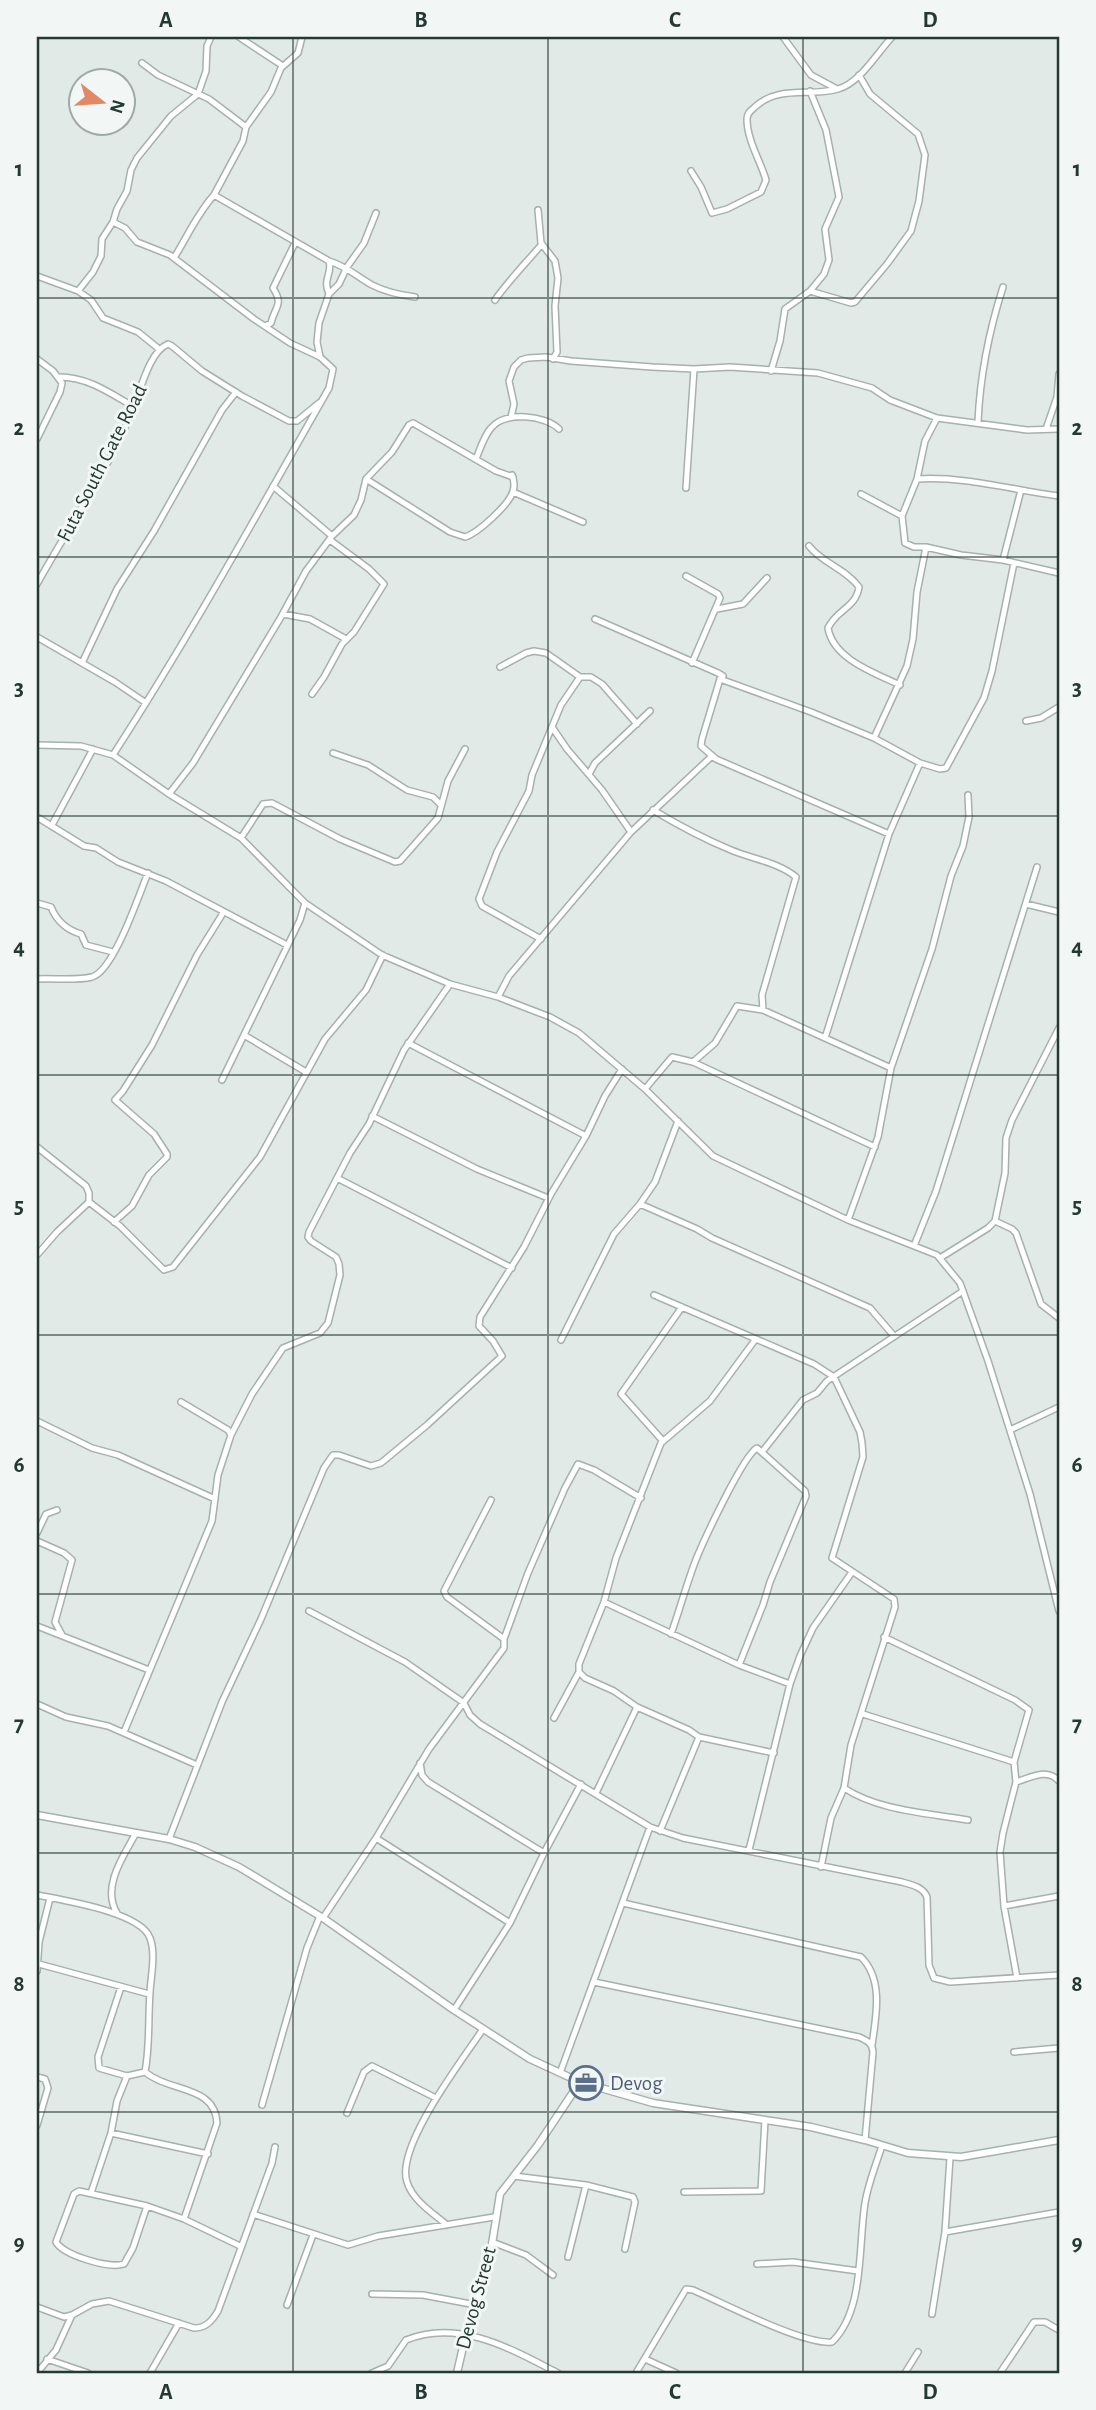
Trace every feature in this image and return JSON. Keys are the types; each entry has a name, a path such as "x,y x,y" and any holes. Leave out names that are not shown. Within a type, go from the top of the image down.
{"street":[{"path":"78,291 93,272 101,256 102,239 127,191 131,170 137,158 171,116 198,94 206,71 211,37"},
{"path":"239,37 283,66"},
{"path":"174,258 193,228 198,214 214,195 243,141 246,127 271,92 283,66 298,53 302,37"},
{"path":"783,37 811,75 838,89"},
{"path":"691,171 712,213 727,209 761,192 766,180 754,150 747,119 749,113 763,99 778,93 838,89 848,85 892,37"},
{"path":"142,63 158,75 198,94 246,127"},
{"path":"810,291 855,302 911,231 919,201 925,155 920,137 870,94 859,75"},
{"path":"771,371 780,341 785,309 810,291 828,265 825,229 839,197 826,130 810,91"},
{"path":"214,195 295,243 347,267 374,286 415,297"},
{"path":"538,210 542,244 555,261 558,278 555,306 557,352 553,359"},
{"path":"320,357 317,342 329,294 339,284 364,243 376,213"},
{"path":"113,222 125,228 137,242 164,251 265,326 290,343 320,357 333,369 329,388 274,486 113,755"},
{"path":"265,326 271,323 279,304 279,296 273,288 295,243"},
{"path":"495,300 506,283 542,244"},
{"path":"329,261 331,265 326,283 329,294"},
{"path":"37,276 78,291 92,300 103,318 138,332 159,349 168,344 172,346 202,371 289,421 297,421 322,401"},
{"path":"978,422 989,337 1003,287"},
{"name":"Futa South Gate Road","path":"37,584 84,504 134,407 153,356 159,349"},
{"path":"511,418 514,410 509,381 514,368 521,360 546,357 694,369 730,367 818,373 868,387 890,400 937,418 1027,430 1059,429"},
{"path":"37,359 59,377 62,383 37,439"},
{"path":"686,488 694,369"},
{"path":"1046,429 1057,397 1059,374"},
{"path":"59,377 73,377 94,384 134,407"},
{"path":"82,663 117,589 154,531 222,410 236,392"},
{"path":"476,459 491,426 511,418 541,418 552,422 559,429"},
{"path":"937,418 925,441 917,479 902,516 905,543 914,547 1003,560 1059,573"},
{"path":"169,794 193,762 306,571 357,510 366,479 396,448 411,424 496,471 513,477 512,475 513,477 514,483 510,498 478,530 465,537 450,532 366,479"},
{"path":"917,479 1004,485 1059,496"},
{"path":"274,486 384,584 312,694"},
{"path":"1003,560 1021,490"},
{"path":"513,492 583,522"},
{"path":"861,494 902,516"},
{"path":"809,546 859,586 852,603 834,615 828,628 835,647 864,667 900,685"},
{"path":"874,738 900,685 913,639 917,592 926,547"},
{"path":"720,679 874,738 920,763 940,769 946,768 984,698 1014,563"},
{"path":"686,576 718,594 720,598 692,663"},
{"path":"717,610 743,604 767,578"},
{"path":"283,614 310,619 346,639"},
{"path":"595,619 723,676 701,746 712,757 889,834"},
{"path":"37,637 146,703"},
{"path":"500,667 526,653 540,651 580,677 591,677 602,684 636,724"},
{"path":"541,939 482,905 479,899 496,852 529,791 531,775 561,705 580,677"},
{"path":"1026,721 1041,718 1059,707"},
{"path":"589,774 595,763 650,711"},
{"path":"552,727 631,832"},
{"path":"37,745 93,749 113,755 169,794 241,838 305,903 383,955 450,984 498,997 550,1017 579,1033 645,1089 718,1159 848,1220 940,1258 954,1274 963,1291 1010,1430 1030,1494 1059,1611"},
{"path":"52,825 93,749"},
{"path":"241,838 260,808 267,803 278,806 340,839 395,862 403,859 438,818 451,774 465,749"},
{"path":"333,753 368,765 407,790 433,797 441,805"},
{"path":"498,997 509,976 631,832 712,757"},
{"path":"825,1038 889,834 920,763"},
{"path":"433,797 444,793"},
{"path":"848,1220 875,1147 891,1068 932,949 951,876 963,846 969,817 968,795"},
{"path":"653,810 675,824 731,850 780,867 796,877 762,995 763,1010"},
{"path":"37,817 86,847 96,848 118,862 148,873 288,946"},
{"path":"914,1246 936,1191 1037,867"},
{"path":"37,979 91,977 100,973 113,952 148,873"},
{"path":"37,903 51,907 66,928 81,934 86,945 113,952"},
{"path":"222,1080 288,946 305,903"},
{"path":"1026,904 1059,912"},
{"path":"114,1222 136,1200 149,1175 167,1154 154,1134 114,1101 152,1045 197,955 223,913"},
{"path":"89,1202 164,1270 173,1268 260,1157 326,1039 366,990 383,955"},
{"path":"124,1732 212,1521 218,1475 231,1435 252,1394 283,1348 320,1333 328,1323 340,1275 339,1264 336,1257 311,1241 308,1236 408,1043 450,984"},
{"path":"693,1062 715,1043 737,1006 746,1005 763,1010 891,1068"},
{"path":"940,1258 995,1221 1005,1173 1006,1138 1012,1120 1059,1028"},
{"path":"244,1035 306,1072"},
{"path":"408,1043 586,1136"},
{"path":"645,1089 672,1057 693,1062 875,1147"},
{"path":"169,1839 222,1702 324,1468 333,1455 371,1466 382,1463 502,1356 478,1322 512,1268 548,1198 586,1136 605,1096 622,1069"},
{"path":"372,1116 477,1169 548,1198"},
{"path":"561,1340 614,1234 640,1204 654,1182 678,1121"},
{"path":"37,1147 86,1186 89,1193 89,1202 37,1255"},
{"path":"337,1178 512,1268"},
{"path":"640,1204 870,1308 894,1336"},
{"path":"995,1221 1016,1233 1041,1304 1059,1318"},
{"path":"762,1452 803,1399 817,1393 827,1381 963,1291"},
{"path":"654,1295 755,1340 806,1359 834,1377 860,1433 863,1457 832,1558 895,1601 863,1714 851,1745 844,1788 831,1818 821,1867"},
{"path":"663,1441 621,1394 682,1307"},
{"path":"554,1717 579,1672 579,1664 604,1602 616,1558 663,1441 710,1401 755,1340"},
{"path":"181,1402 228,1430 231,1435"},
{"path":"1010,1430 1059,1407"},
{"path":"37,1422 215,1499"},
{"path":"671,1634 698,1556 738,1474 757,1448 805,1490 806,1496 739,1665"},
{"path":"262,2105 307,1948 322,1917 376,1838 420,1763 504,1648 504,1639 528,1573 578,1464 594,1470 640,1498"},
{"path":"491,1500 444,1591 447,1597 504,1639"},
{"path":"37,1533 46,1514 57,1510"},
{"path":"37,1541 64,1553 72,1560 55,1622 62,1636"},
{"path":"750,1850 790,1684 813,1628 852,1572"},
{"path":"604,1602 739,1665 790,1684"},
{"path":"309,1611 405,1662 464,1703 470,1715 480,1724 650,1827 683,1838 902,1882 925,1892 928,1906 929,1965 934,1978 950,1982 1059,1975"},
{"path":"37,1626 149,1670"},
{"path":"884,1637 1027,1707 1028,1712 1014,1762 1016,1782 1000,1852 1004,1906 1017,1978"},
{"path":"579,1672 638,1707 699,1737 774,1753"},
{"path":"37,1704 66,1717 124,1732 197,1765"},
{"path":"596,1793 638,1707"},
{"path":"863,1714 1014,1762"},
{"path":"660,1831 699,1737"},
{"path":"420,1763 422,1775 428,1782 544,1853"},
{"path":"1016,1782 1047,1773 1059,1781"},
{"path":"454,2010 510,1923 581,1784"},
{"path":"844,1788 899,1808 968,1820"},
{"path":"37,1815 169,1839 195,1847 239,1867 322,1917 454,2010 530,2059 580,2082 653,2103 765,2120 864,2140 908,2153 950,2158 1059,2140"},
{"path":"560,2073 650,1827"},
{"path":"117,1913 113,1906 112,1886 117,1869 136,1833"},
{"path":"376,1838 510,1923"},
{"path":"37,1895 117,1913 149,1934 152,1941 152,1962 145,2072"},
{"path":"1004,1906 1059,1896"},
{"path":"37,1971 39,1942 50,1898"},
{"path":"623,1903 861,1957 867,1963 878,2003 864,2140"},
{"path":"38,1964 149,1994"},
{"path":"594,1982 859,2037 872,2045"},
{"path":"121,1987 99,2057 99,2068 127,2076 145,2072"},
{"path":"447,2225 415,2197 407,2185 405,2164 436,2098 483,2029"},
{"path":"1014,2052 1059,2048"},
{"path":"347,2113 364,2072 372,2066 436,2098"},
{"path":"145,2072 155,2080 206,2098 215,2108 217,2123 184,2219"},
{"path":"92,2193 111,2133 117,2101 127,2076"},
{"path":"37,2077 45,2079 48,2088 37,2125"},
{"name":"Devog Street","path":"457,2373 466,2334 489,2263 494,2217 500,2193 538,2145 580,2082"},
{"path":"684,2192 761,2191 765,2120"},
{"path":"111,2133 208,2154"},
{"path":"636,2373 686,2289 789,2332 824,2343 832,2342 848,2320 858,2271 865,2202 882,2146"},
{"path":"37,2307 64,2317 92,2304 109,2301 201,2328 214,2318 272,2164 275,2147"},
{"path":"932,2314 945,2232 950,2158"},
{"path":"514,2176 586,2185 633,2197 635,2200 625,2249"},
{"path":"568,2257 586,2185"},
{"path":"147,2206 128,2261 118,2266 65,2251 56,2242 74,2194 79,2190 147,2206 184,2219 240,2246"},
{"path":"945,2232 1059,2211"},
{"path":"253,2214 348,2245 378,2236 494,2217"},
{"path":"287,2305 313,2235"},
{"path":"492,2242 526,2255 553,2275"},
{"path":"757,2264 793,2262 858,2271"},
{"path":"372,2294 423,2295 476,2305"},
{"path":"37,2373 56,2350 72,2315"},
{"path":"1000,2373 1034,2322 1045,2322 1059,2330"},
{"path":"150,2373 179,2323"},
{"path":"372,2373 388,2366 406,2340 436,2334 466,2334 510,2349 558,2373"},
{"path":"905,2373 918,2352"},
{"path":"47,2358 88,2373"},
{"path":"645,2359 676,2373"}],"place":[{"name":"Devog","path":"586,2083"}]}
